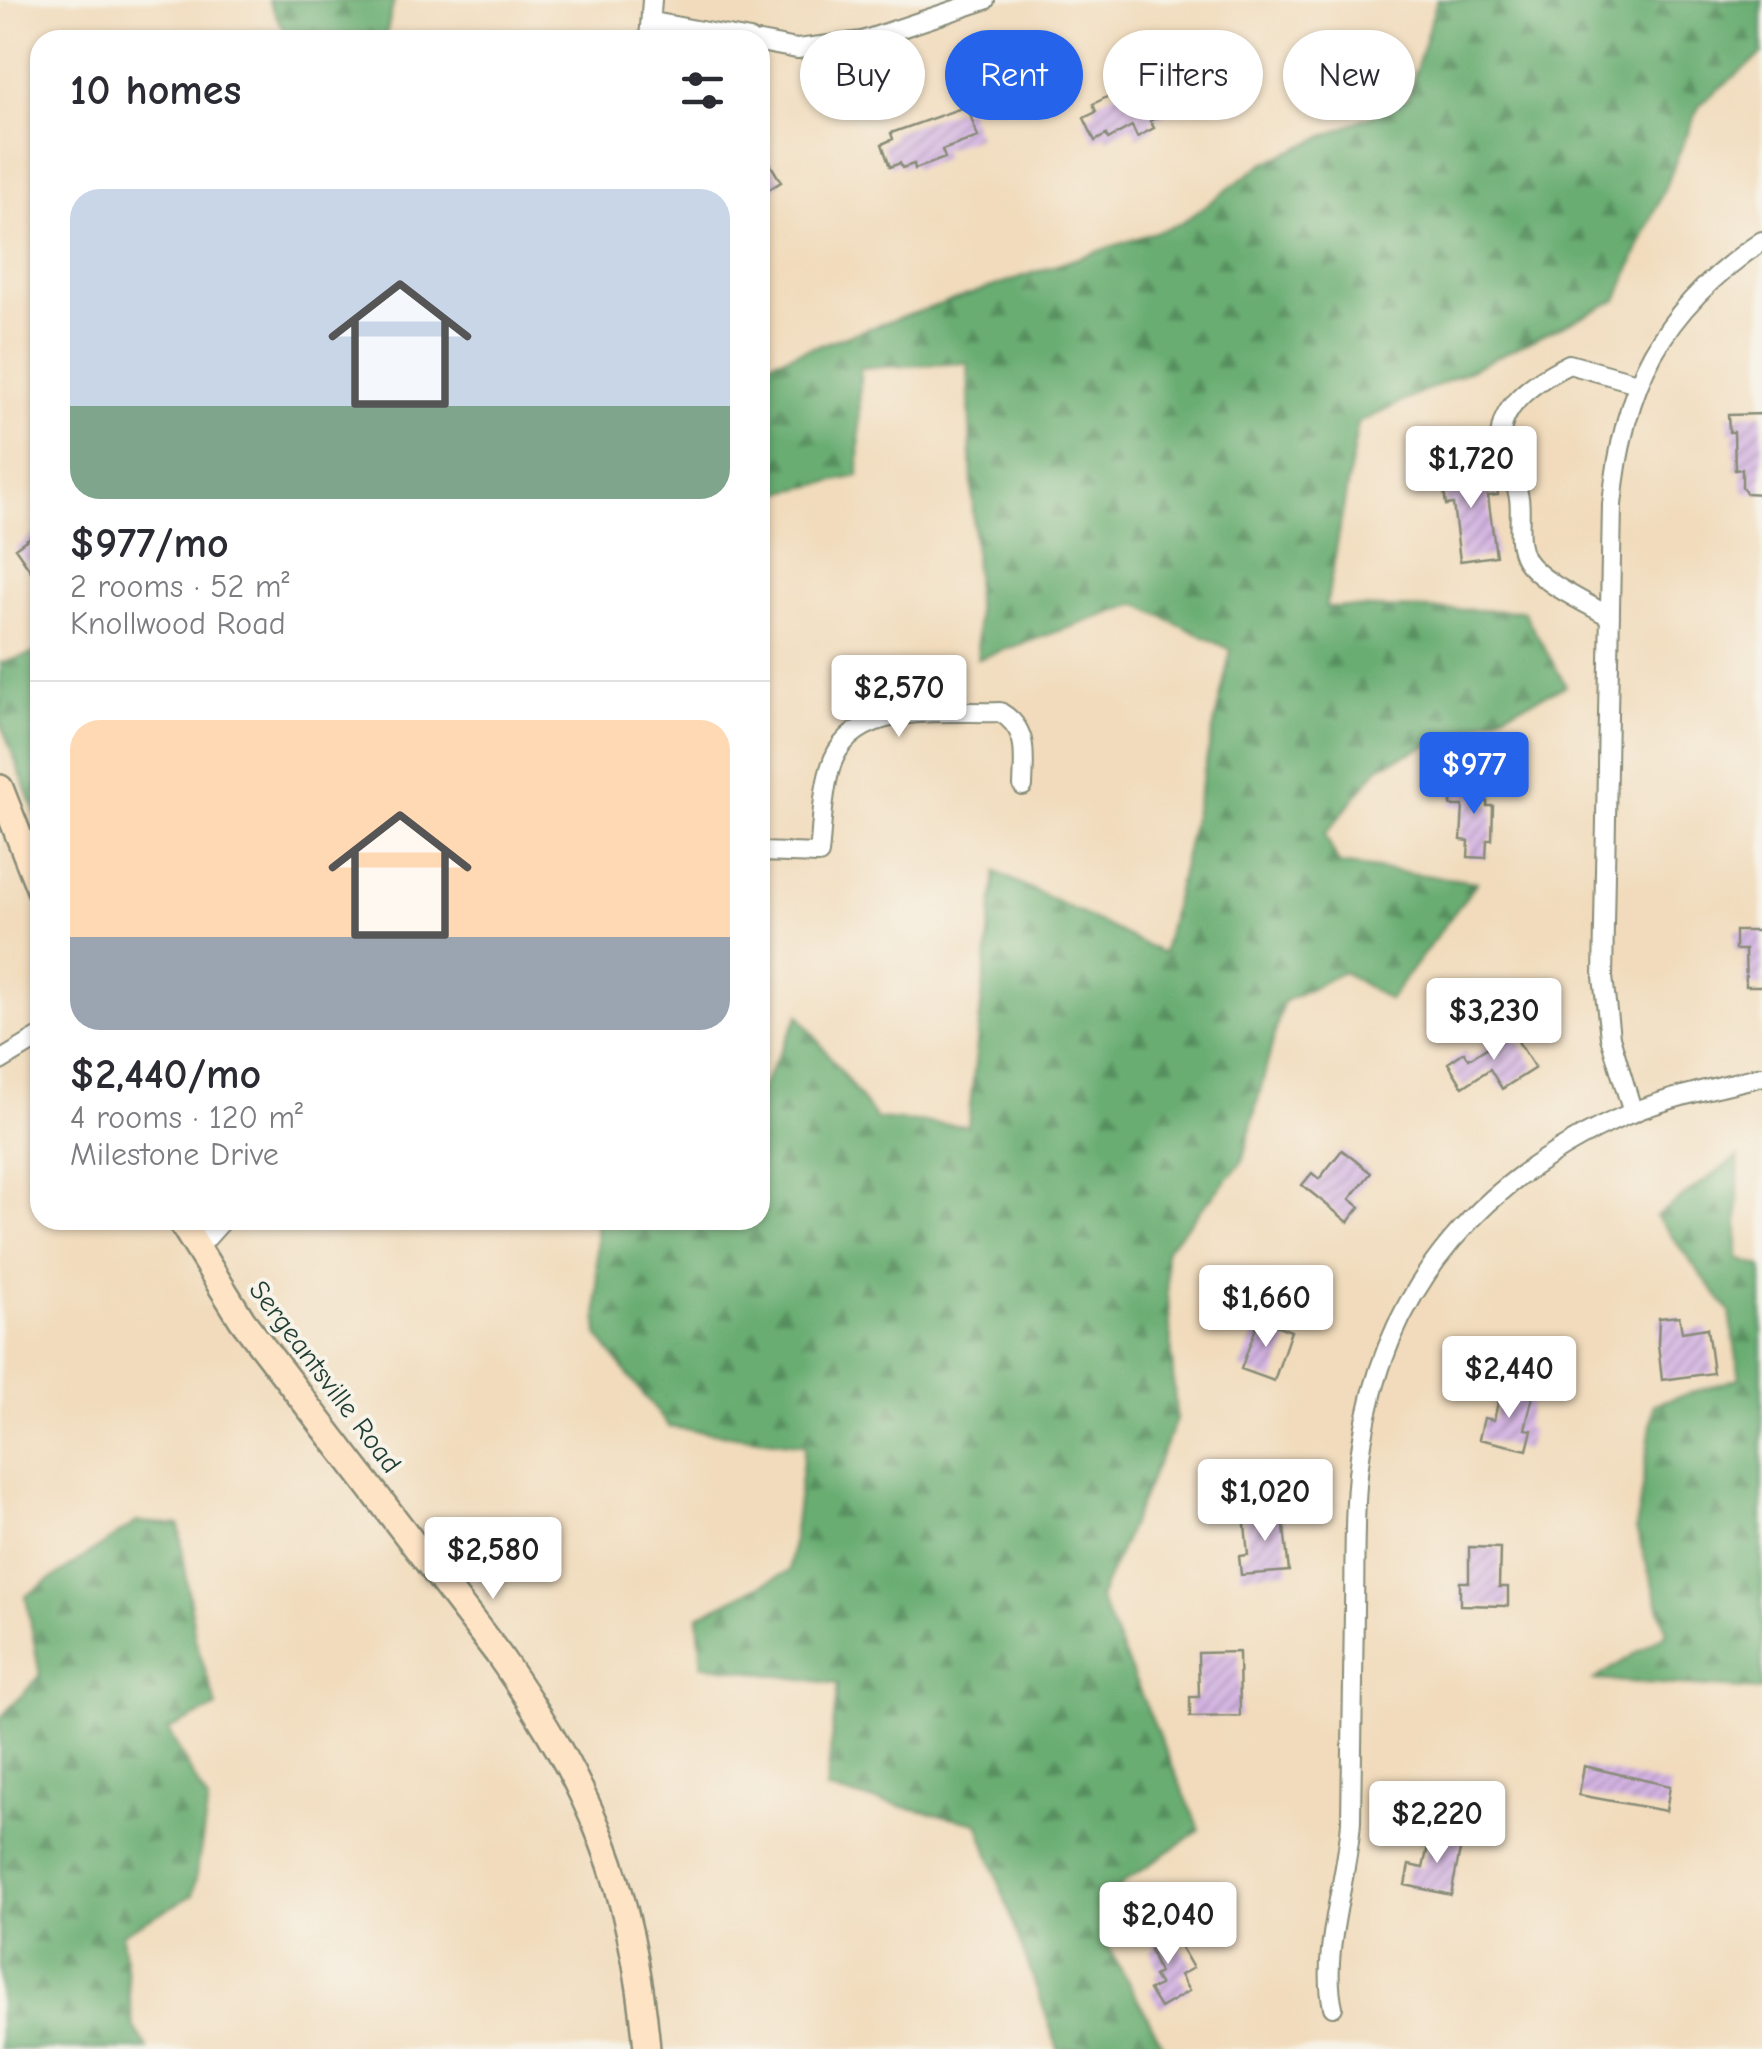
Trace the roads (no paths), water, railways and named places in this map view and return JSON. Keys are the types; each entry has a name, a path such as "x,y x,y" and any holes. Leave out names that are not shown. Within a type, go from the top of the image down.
{"main road":[{"path":"0,788 30,864"},
{"name":"Sergeantsville Road","path":"186,1230 252,1332 498,1654 579,1784 616,1874 628,1918 647,2049"}],"street":[{"path":"651,30 652,0"},
{"path":"770,44 796,49 862,41 984,0"},
{"path":"1633,1112 1610,1037 1603,977 1610,617 1619,442 1649,358 1682,310 1714,276 1762,241"},
{"path":"1610,617 1542,576 1526,560 1520,540 1515,476 1503,456 1499,428 1507,411 1540,378 1570,364 1638,383"},
{"path":"770,852 819,854 827,783 835,754 852,732 883,718 1000,712 1020,729 1024,742 1023,786"},
{"path":"0,1061 30,1043"},
{"path":"1333,2008 1328,1985 1351,1821 1355,1505 1362,1442 1376,1384 1414,1296 1468,1221 1537,1162 1633,1112 1762,1076"},
{"path":"196,1249 214,1230"}]}
